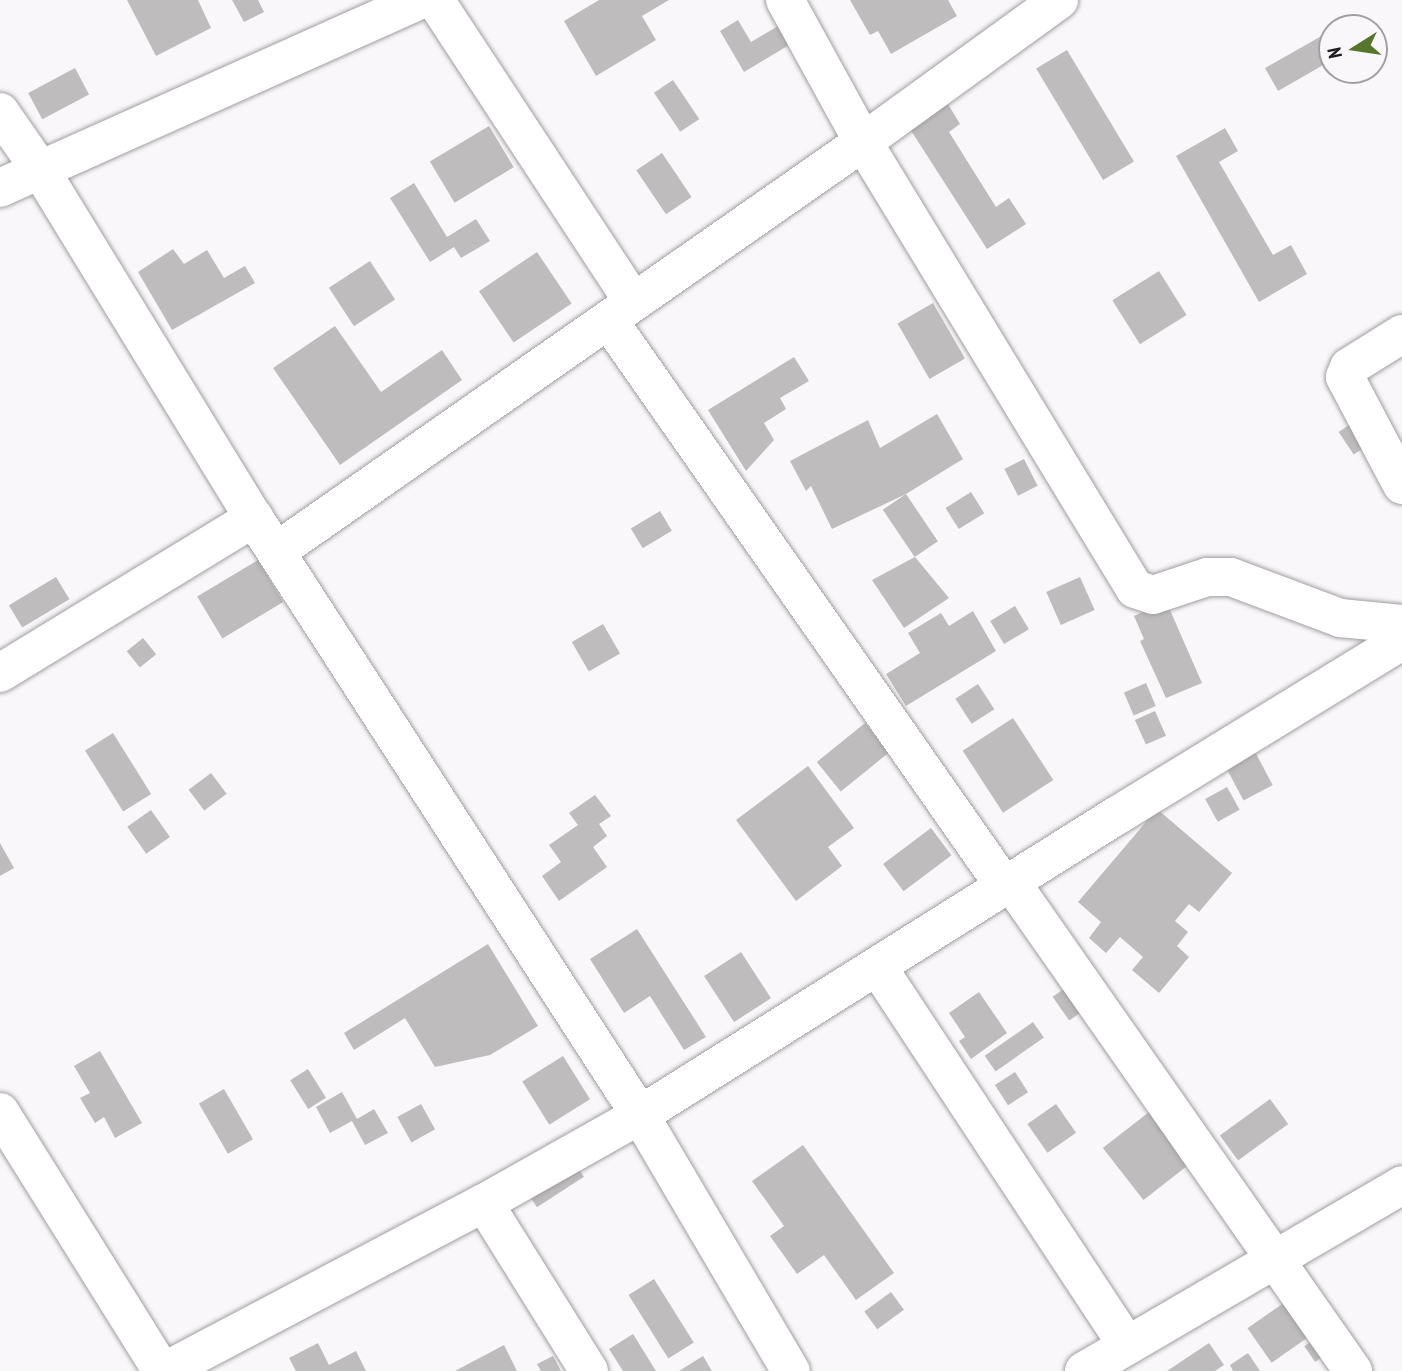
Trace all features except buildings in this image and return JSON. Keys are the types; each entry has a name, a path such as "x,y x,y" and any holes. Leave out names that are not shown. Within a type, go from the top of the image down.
{"street":[{"path":"0,188 421,0"},
{"path":"435,0 621,311 998,877 1009,883 1020,895 1353,1371"},
{"path":"785,0 863,142 1136,589 1153,595 1208,577 1231,577 1340,618 1402,624"},
{"path":"278,551 863,142 1059,0"},
{"path":"0,112 41,171 254,518 278,551 640,1115 791,1371"},
{"path":"1402,334 1349,366 1345,377 1402,485"},
{"path":"0,673 254,518"},
{"path":"0,1112 164,1371 484,1203 640,1115 1402,641"},
{"path":"877,966 1127,1345"},
{"path":"1084,1371 1402,1185"},
{"path":"484,1203 589,1371"}]}
